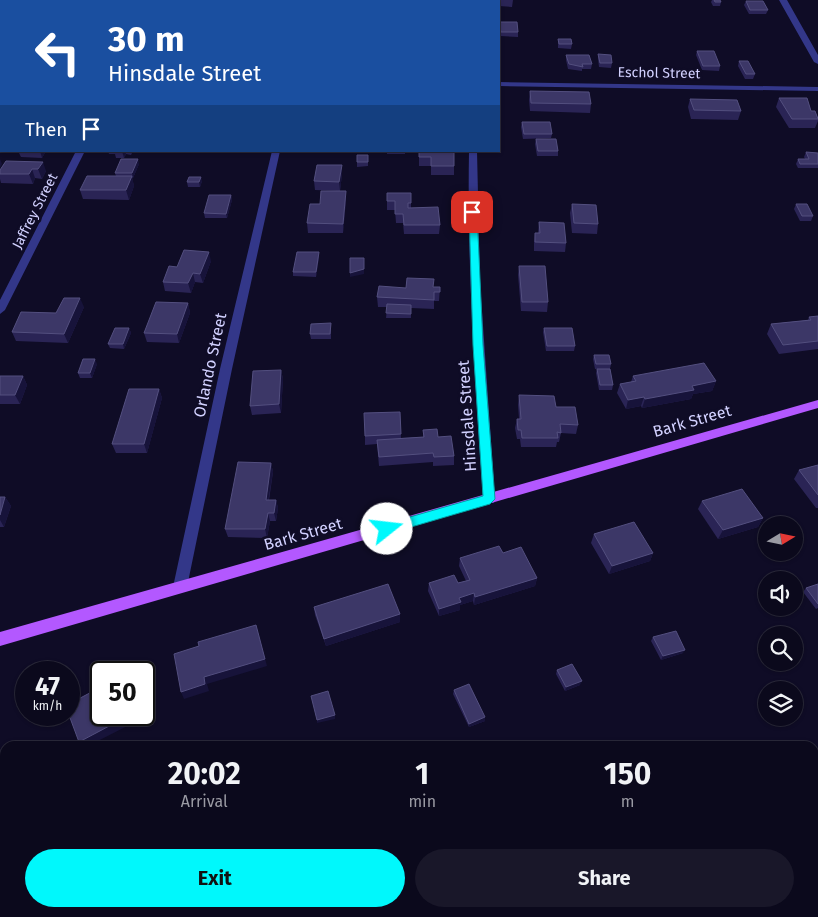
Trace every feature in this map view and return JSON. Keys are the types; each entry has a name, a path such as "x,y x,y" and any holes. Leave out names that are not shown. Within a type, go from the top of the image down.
{"main road":[{"name":"Bark Street","path":"0,639 818,404"}],"street":[{"path":"783,0 818,62"},
{"name":"Eschol Street","path":"500,84 818,89"},
{"name":"Jaffrey Street","path":"0,310 79,152"},
{"name":"Orlando Street","path":"180,587 226,369 276,152"},
{"name":"Hinsdale Street","path":"473,152 472,212 478,345 490,499"}],"building":[{"path":"746,1 763,1 768,10 750,10"},
{"path":"500,22 517,22 518,32 501,32"},
{"path":"558,39 571,39 572,44 559,44"},
{"path":"697,51 714,51 720,66 703,66"},
{"path":"598,54 611,55 612,63 600,63"},
{"path":"566,55 589,55 592,64 582,64 583,67 569,64"},
{"path":"739,61 748,61 755,74 746,74"},
{"path":"530,91 589,92 591,104 531,103"},
{"path":"779,98 807,98 811,111 815,111 818,119 792,119"},
{"path":"690,99 737,100 741,111 694,110"},
{"path":"522,122 550,122 552,134 524,134"},
{"path":"536,139 556,139 558,151 538,151"},
{"path":"419,152 454,152 454,166 431,166 431,157 419,157"},
{"path":"806,152 818,153 818,164 800,164 798,159 809,159"},
{"path":"357,155 368,155 368,162 357,162"},
{"path":"121,159 138,159 132,173 115,173"},
{"path":"6,161 43,162 38,169 32,169 29,174 0,174 0,170"},
{"path":"317,165 342,165 339,182 314,181"},
{"path":"87,176 132,176 126,190 80,190"},
{"path":"189,177 201,177 199,182 187,182"},
{"path":"321,191 346,191 343,224 307,223 310,204 320,204"},
{"path":"387,193 411,193 411,203 408,203 408,208 438,207 440,225 404,225 403,214 395,214 395,201 387,201"},
{"path":"209,195 231,195 226,214 204,213"},
{"path":"572,204 596,205 598,224 574,223"},
{"path":"796,204 807,204 813,216 802,216"},
{"path":"539,222 564,223 566,243 535,242 535,233 540,233"},
{"path":"184,250 209,252 200,274 193,273 188,283 163,282 169,266 177,267"},
{"path":"297,252 319,252 316,272 293,272"},
{"path":"350,258 364,258 364,269 350,273"},
{"path":"519,266 545,266 548,302 522,302"},
{"path":"407,278 434,279 433,287 440,287 440,292 434,292 434,300 377,297 379,286 406,288"},
{"path":"64,298 80,298 64,334 12,332 21,312 56,313"},
{"path":"156,302 188,303 177,334 144,333"},
{"path":"387,304 411,305 411,314 386,313"},
{"path":"818,316 818,341 783,345 771,324 811,320 809,317"},
{"path":"331,323 330,334 310,334 311,324"},
{"path":"115,328 129,328 123,344 108,344"},
{"path":"544,328 572,328 575,346 547,346"},
{"path":"594,355 609,355 611,364 596,364"},
{"path":"83,359 95,359 90,373 78,373"},
{"path":"704,363 716,381 692,386 694,390 645,399 644,397 628,400 620,384 636,381 633,376"},
{"path":"597,369 610,369 613,385 600,385"},
{"path":"281,370 279,404 250,406 253,371"},
{"path":"0,376 23,376 15,395 0,395"},
{"path":"129,389 159,389 144,444 112,444"},
{"path":"519,395 554,396 556,407 575,407 578,425 560,424 561,433 557,432 558,438 522,438 521,430 518,430 517,419 521,419"},
{"path":"400,412 401,434 365,436 364,413"},
{"path":"437,429 438,437 451,436 454,456 434,457 433,453 379,457 377,440 424,437 423,430"},
{"path":"238,462 271,463 266,500 276,500 274,513 268,513 265,529 225,529"},
{"path":"818,465 818,495 799,470"},
{"path":"742,489 762,516 758,516 758,520 723,530 702,501"},
{"path":"0,497 5,497 0,515"},
{"path":"634,522 653,553 612,566 594,534"},
{"path":"499,546 503,553 521,547 537,578 475,597 474,593 459,598 461,602 439,609 429,583 454,575 458,583 470,580 460,558"},
{"path":"388,584 400,614 324,639 314,607"},
{"path":"818,584 818,604 806,588"},
{"path":"256,625 265,659 204,677 205,684 181,692 174,654 199,646 198,642"},
{"path":"676,631 685,650 663,656 653,637"},
{"path":"572,664 582,681 566,687 557,670"},
{"path":"469,684 485,717 469,724 454,690"},
{"path":"328,691 335,715 317,720 311,696"},
{"path":"90,693 90,726 109,726 79,741 73,726 80,726 80,698"}],"route":[{"path":"387,529 490,499 478,345 472,212"}]}
